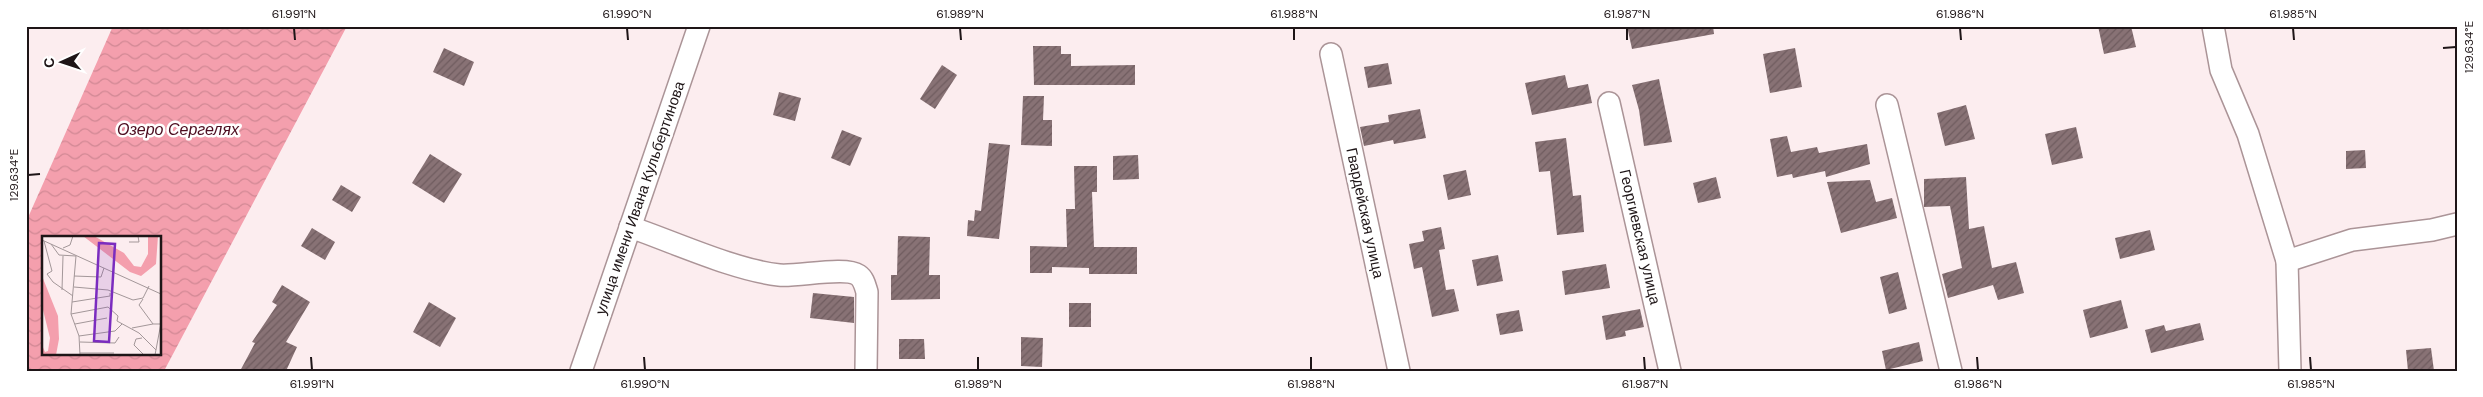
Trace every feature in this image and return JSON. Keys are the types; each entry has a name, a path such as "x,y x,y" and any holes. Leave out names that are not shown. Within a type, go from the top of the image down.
{"street":[{"name":"улица имени Ивана Кульбертинова","path":"581,371 699,26"},
{"path":"2213,26 2221,70 2248,134 2287,261 2290,371"},
{"name":"Гвардейская улица","path":"1331,54 1399,371"},
{"name":"Георгиевская улица","path":"1609,103 1670,371"},
{"path":"1887,105 1951,371"},
{"path":"2287,261 2352,240 2432,230 2457,224"},
{"path":"630,227 740,266 780,276 846,272 857,275 864,282 867,292 866,371"}],"water":[{"name":"Озеро Сергелях","path":"113,26 347,26 164,371 26,371 26,222"}],"building":[{"path":"1627,26 1713,26 1714,34 1632,49"},
{"path":"2098,26 2131,26 2136,47 2104,54"},
{"path":"1033,46 1061,46 1061,54 1071,54 1071,66 1135,65 1135,85 1034,85"},
{"path":"444,48 474,62 464,86 433,72"},
{"path":"1795,48 1802,87 1770,93 1763,54"},
{"path":"1388,63 1392,84 1368,88 1364,67"},
{"path":"942,65 957,75 935,109 920,99"},
{"path":"1565,75 1568,88 1588,84 1592,103 1532,115 1525,83"},
{"path":"1659,79 1672,142 1644,146 1639,110 1632,85"},
{"path":"779,92 801,98 795,121 773,115"},
{"path":"1023,96 1044,96 1043,120 1052,120 1052,146 1021,145"},
{"path":"1966,105 1975,139 1945,146 1937,113"},
{"path":"1420,109 1426,138 1394,144 1393,140 1364,146 1360,127 1389,122 1388,115"},
{"path":"2076,127 2083,158 2052,165 2045,134"},
{"path":"842,130 862,138 850,166 831,158"},
{"path":"1787,136 1791,152 1817,147 1819,153 1867,144 1870,164 1826,177 1825,171 1793,178 1792,174 1777,177 1770,139"},
{"path":"1566,138 1573,196 1581,195 1584,232 1557,235 1550,171 1539,172 1535,142"},
{"path":"989,143 1010,145 999,239 967,236 968,220 974,221 975,210 981,211"},
{"path":"2365,150 2366,168 2346,169 2346,151"},
{"path":"430,154 462,174 444,203 412,183"},
{"path":"1138,155 1139,179 1113,180 1113,156"},
{"path":"1074,166 1097,166 1097,192 1092,192 1094,247 1137,247 1137,274 1089,274 1089,268 1052,267 1052,273 1030,273 1030,246 1067,247 1066,209 1075,209"},
{"path":"1466,170 1471,195 1448,200 1443,175"},
{"path":"1716,177 1721,198 1698,203 1693,183"},
{"path":"1966,177 1969,229 1984,226 1992,268 2016,262 2024,293 1998,300 1993,285 1948,298 1942,274 1962,268 1950,206 1924,207 1924,179"},
{"path":"1870,180 1876,202 1892,198 1897,218 1841,233 1827,182"},
{"path":"341,185 361,197 352,212 332,200"},
{"path":"1441,227 1445,249 1439,250 1446,290 1454,289 1459,311 1432,317 1422,267 1414,269 1409,244 1424,241 1422,231"},
{"path":"312,228 335,242 325,260 301,246"},
{"path":"2150,230 2155,250 2120,259 2115,238"},
{"path":"898,236 930,237 929,275 940,275 940,299 891,300 891,275 897,275"},
{"path":"1498,255 1503,281 1477,286 1472,260"},
{"path":"1606,264 1610,288 1565,295 1562,271"},
{"path":"1898,272 1907,309 1889,314 1880,277"},
{"path":"282,285 310,302 286,342 297,347 286,371 240,371 255,343 252,342 277,305 272,302"},
{"path":"813,293 854,297 854,323 810,318"},
{"path":"2121,300 2128,328 2090,338 2083,310"},
{"path":"429,302 456,318 440,347 413,332"},
{"path":"1069,303 1091,303 1091,327 1069,327"},
{"path":"1640,309 1644,327 1625,331 1626,336 1606,340 1602,316"},
{"path":"1519,310 1523,331 1500,335 1496,314"},
{"path":"2200,323 2204,340 2151,353 2145,330 2164,325 2166,331"},
{"path":"1021,337 1043,338 1042,367 1021,366"},
{"path":"899,339 924,339 925,359 899,359"},
{"path":"1919,342 1923,361 1886,370 1882,351"},
{"path":"2431,348 2434,371 2408,371 2406,350"}]}
